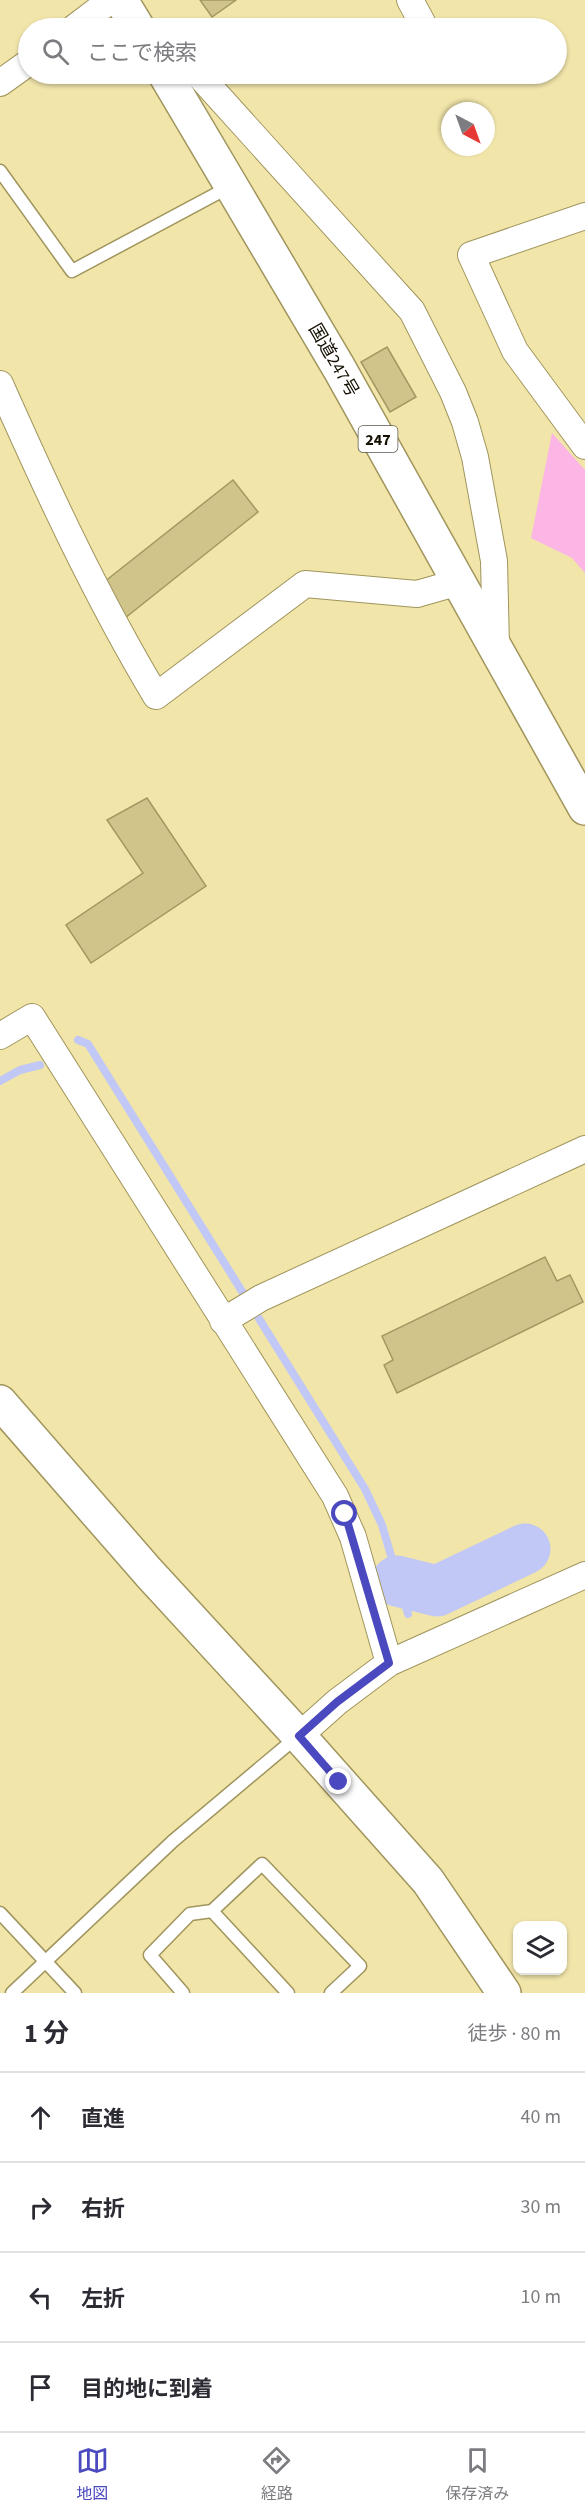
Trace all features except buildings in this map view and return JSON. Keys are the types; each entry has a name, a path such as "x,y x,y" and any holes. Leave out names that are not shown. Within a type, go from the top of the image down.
{"main road":[{"path":"121,0 132,18"},
{"name":"国道247号","path":"185,84 232,185 339,368 585,808"},
{"path":"0,1402 149,1573 428,1881 504,1993"}],"street":[{"path":"87,18 111,0"},
{"path":"410,0 419,18"},
{"path":"0,83 18,70"},
{"path":"189,84 412,311 453,392 475,457 494,561 496,649"},
{"path":"585,216 471,255 515,351 585,446"},
{"path":"0,384 44,483 124,642 156,696 305,584 417,594 459,582"},
{"path":"0,1036 32,1017 230,1317 345,1514 389,1663"},
{"path":"230,1317 261,1298 585,1149"},
{"path":"299,1736 337,1702 389,1663 585,1575"}],"lane":[{"path":"0,171 72,271 232,185"},
{"path":"12,1993 173,1841 299,1736"},
{"path":"183,1993 150,1955 190,1914 212,1911 262,1864 360,1966 331,1993"},
{"path":"212,1911 288,1993"},
{"path":"0,1913 75,1993"}],"shaded area":[{"path":"552,433 585,470 585,573 572,558 531,538"}],"waterway":[{"path":"78,1040 88,1044 365,1489 382,1525 408,1614"},
{"path":"0,1081 20,1070 40,1065"},
{"path":"397,1581 437,1591 525,1549"}],"route":[{"path":"339,1782 299,1736 337,1702 389,1663 345,1514"}]}
